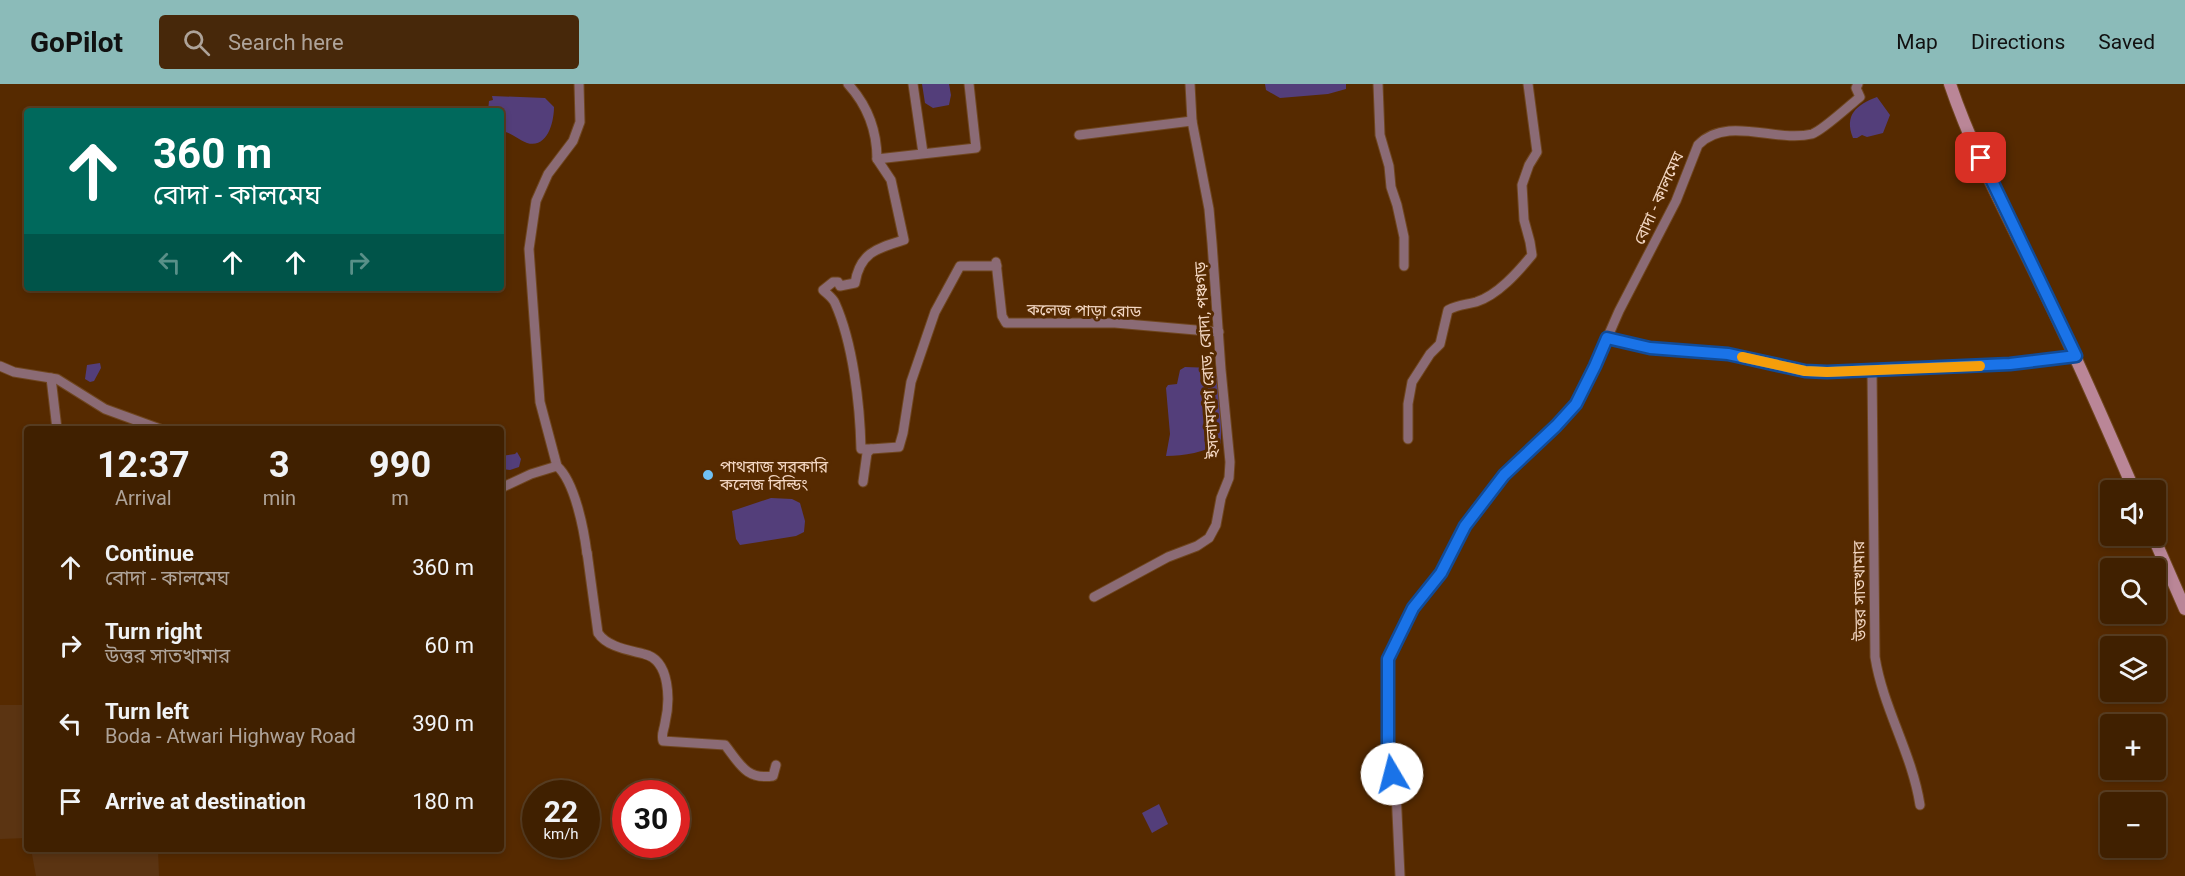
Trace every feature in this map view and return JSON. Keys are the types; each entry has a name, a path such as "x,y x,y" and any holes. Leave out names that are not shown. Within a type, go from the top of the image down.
{"main road":[{"path":"1950,84 1997,194 2076,356 2130,480"},
{"path":"2157,546 2185,609"}],"street":[{"path":"579,84 580,122 573,141 548,174 536,201 530,249 540,402 557,466 564,472 584,524 598,633 602,638 622,649 651,655 660,664 666,678 665,723 661,735 663,741 725,745 746,772 754,776 773,777 777,765"},
{"path":"848,84 861,100 874,130 877,159 891,180 904,240 887,244 870,254 860,263 855,283 840,286 838,282 833,282 823,290 835,301 844,327 860,420 861,449 871,449"},
{"path":"913,84 923,153"},
{"path":"877,159 976,148 969,84"},
{"name":"ইসলামবাগ রোড, বোদা, পঞ্চগড়","path":"1094,597 1168,557 1197,546 1209,538 1216,525 1221,498 1228,478 1230,462 1209,209 1192,121 1190,84"},
{"path":"1378,84 1380,135 1404,237 1404,266"},
{"path":"1408,439 1408,404 1412,382 1430,354 1440,344 1448,310 1460,303 1478,301 1512,280 1532,255 1524,220 1522,185 1529,165 1537,152 1528,84"},
{"name":"বোদা - কালমেঘ","path":"1400,876 1396,792 1388,757 1388,659 1413,608 1441,573 1465,526 1504,475 1576,404 1676,201 1698,145 1705,138 1714,134 1742,130 1799,136 1815,133 1860,97 1856,88 1858,84"},
{"path":"1079,135 1192,121"},
{"name":"কলেজ পাড়া রোড","path":"871,449 900,447 911,382 935,312 960,266 996,264 1002,316 1006,323 1116,323 1219,332"},
{"path":"1607,338 1650,348 1728,354 1805,371 1827,372 1994,365 2076,356"},
{"path":"0,366 14,372 57,379 105,409 152,426"},
{"name":"উত্তর সাতখামার","path":"1872,370 1875,657 1878,675 1912,767 1920,805"},
{"path":"51,378 57,426"},
{"path":"863,482 867,453 871,449"},
{"path":"504,487 531,474 557,466"}],"shaded area":[{"path":"922,84 949,84 951,95 949,105 933,108 925,103"},
{"path":"1265,84 1346,84 1346,89 1328,94 1280,98 1266,90"},
{"path":"492,96 545,98 554,107 551,126 545,138 534,144 527,143 504,132 504,108 488,108 489,101 493,100"},
{"path":"1877,97 1890,115 1883,133 1853,138 1851,117 1858,107"},
{"path":"100,363 101,368 94,381 90,382 85,379 87,365"},
{"path":"1185,367 1213,368 1217,376 1220,394 1221,443 1194,453 1166,456 1170,434 1166,388 1168,385 1177,384 1180,370"},
{"path":"517,452 521,459 519,467 504,469 504,456"},
{"path":"771,498 792,499 800,503 805,521 804,532 796,536 740,545 736,539 732,511"},
{"path":"0,705 24,705 24,838 0,839"},
{"path":"1159,804 1168,824 1152,833 1142,813"},
{"path":"32,852 158,852 159,876 36,876"}],"slow traffic":[{"path":"1742,357 1805,371 1827,372 1980,366"}],"place":[{"name":"পাথরাজ সরকারি কলেজ বিল্ডিং","path":"708,475"}],"route":[{"path":"1392,774 1388,757 1388,659 1413,608 1441,573 1465,526 1504,475 1576,404 1607,338 1650,348 1728,354 1805,371 1827,372 1967,367 2026,363 2076,356 1981,158"}]}
